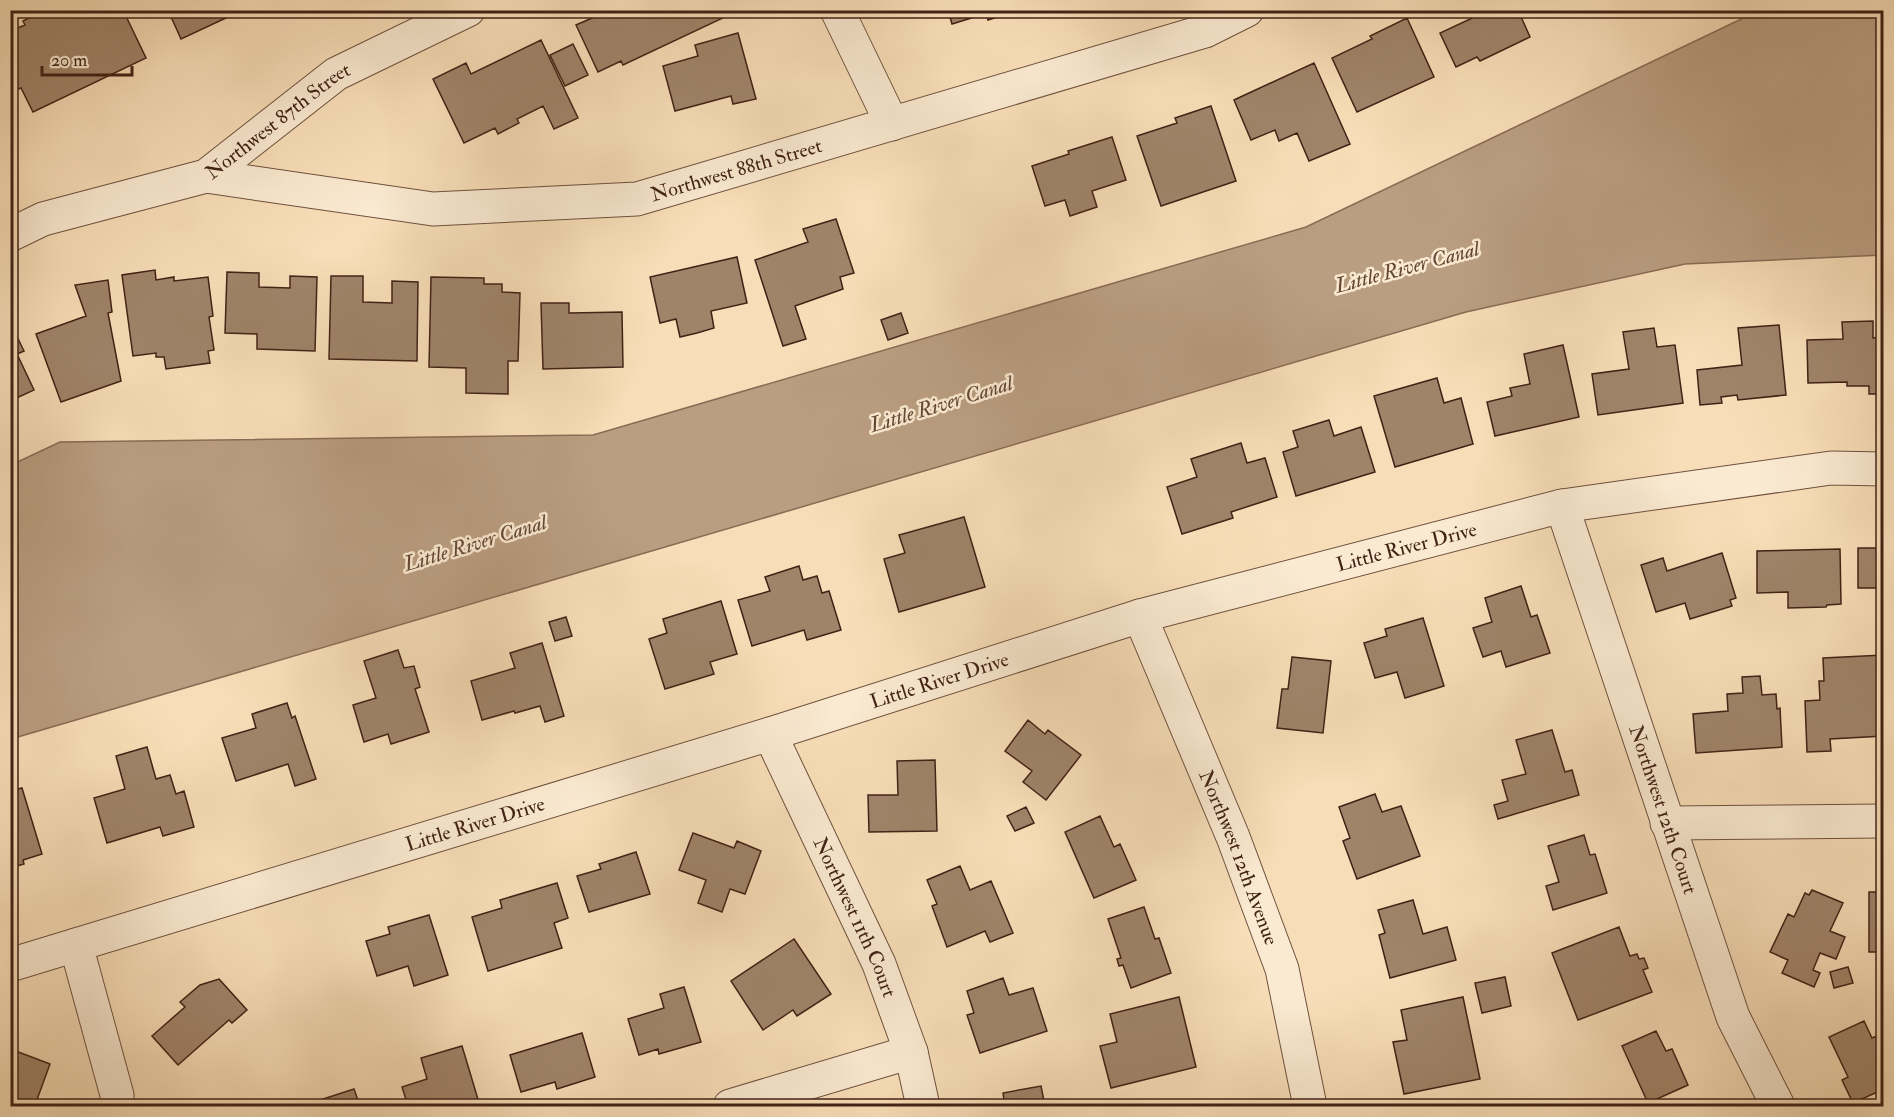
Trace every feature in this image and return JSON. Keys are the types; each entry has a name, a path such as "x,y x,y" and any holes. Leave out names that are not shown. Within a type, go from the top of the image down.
{"street":[{"name":"Northwest 87th Street","path":"10,235 44,219 206,176 336,74 468,10"},
{"path":"837,10 892,124"},
{"name":"Northwest 88th Street","path":"206,176 433,208 637,200 1205,31 1247,10"},
{"name":"Little River Drive","path":"10,965 770,734 1140,616 1562,506 1831,468 1884,469"},
{"name":"Northwest 12th Court","path":"1562,506 1732,1017 1778,1107"},
{"name":"Northwest 12th Avenue","path":"1140,616 1233,837 1282,969 1310,1107"},
{"name":"Northwest 11th Court","path":"770,734 879,964 911,1052 923,1107"},
{"path":"1668,823 1884,821"},
{"path":"76,945 117,1095 117,1107"},
{"path":"730,1107 911,1052"}],"water":[{"name":"Little River Canal","path":"1758,11 1883,11 1883,255 1685,264 1466,312 11,739 11,465 60,442 593,435 1306,227"}],"building":[{"path":"44,10 123,10 146,58 33,112 21,88 10,92 10,31 25,25 23,21"},
{"path":"168,10 243,10 181,39"},
{"path":"597,10 722,10 725,17 623,65 621,61 598,72 576,25 599,15"},
{"path":"948,10 976,10 978,16 952,24"},
{"path":"985,10 1020,10 988,20"},
{"path":"1482,10 1518,10 1530,37 1480,61 1477,57 1456,67 1440,33 1483,13"},
{"path":"1592,10 1608,10 1595,17"},
{"path":"1407,18 1434,77 1357,112 1332,58 1372,39 1370,36"},
{"path":"738,33 756,99 733,104 731,96 675,111 663,66 698,56 695,45"},
{"path":"541,40 578,118 554,129 543,106 517,119 519,123 498,134 495,128 464,143 433,79 466,63 471,74"},
{"path":"573,44 588,75 565,86 550,55"},
{"path":"1314,63 1350,144 1309,161 1297,133 1279,141 1275,130 1251,140 1234,100"},
{"path":"1211,106 1236,181 1161,206 1137,136 1177,123 1175,118"},
{"path":"1112,137 1126,180 1092,191 1097,207 1070,216 1065,200 1045,206 1032,166 1069,154 1068,151"},
{"path":"836,219 854,273 840,277 843,289 795,306 806,339 783,346 755,260 808,242 803,229"},
{"path":"737,257 747,303 711,311 714,328 680,337 676,319 660,323 650,277"},
{"path":"155,270 156,280 174,277 174,281 208,277 213,316 209,317 214,350 208,351 210,363 166,369 164,357 156,357 156,353 133,356 122,275"},
{"path":"227,272 259,273 259,287 290,288 290,276 317,277 315,351 257,349 257,334 225,333"},
{"path":"331,276 363,276 363,302 392,303 392,281 418,282 417,361 329,359"},
{"path":"431,277 484,278 484,284 502,284 502,292 520,293 518,361 508,361 508,394 466,393 466,368 429,367"},
{"path":"108,280 112,312 108,313 121,381 61,402 36,334 86,316 75,285"},
{"path":"541,303 569,303 569,313 622,312 623,367 543,369"},
{"path":"901,313 908,333 888,340 881,320"},
{"path":"1873,321 1873,338 1884,337 1884,394 1869,394 1869,386 1847,386 1847,382 1808,383 1807,340 1843,339 1842,322"},
{"path":"10,322 24,351 17,354 34,390 10,401"},
{"path":"1779,325 1786,395 1738,400 1737,395 1721,397 1722,403 1700,405 1697,370 1742,365 1738,328"},
{"path":"1654,328 1657,347 1675,345 1683,403 1598,415 1592,374 1629,369 1623,332"},
{"path":"1563,345 1579,417 1495,436 1487,402 1512,396 1510,388 1530,384 1524,354"},
{"path":"1437,378 1444,403 1461,398 1473,444 1395,467 1374,396"},
{"path":"1329,420 1334,436 1361,427 1375,472 1296,496 1283,452 1298,447 1293,431"},
{"path":"1241,443 1247,463 1265,458 1277,497 1231,512 1233,518 1182,534 1167,487 1197,477 1191,459"},
{"path":"964,517 985,587 899,612 884,559 905,553 899,535"},
{"path":"1858,548 1884,548 1884,588 1858,588"},
{"path":"1840,549 1841,604 1826,607 1788,608 1788,592 1757,593 1757,551"},
{"path":"1722,553 1736,598 1730,600 1732,606 1690,619 1685,603 1656,612 1641,565 1663,558 1667,571"},
{"path":"799,566 803,580 817,576 822,593 829,591 841,630 807,640 804,630 752,646 738,600 770,591 765,577"},
{"path":"1521,586 1531,617 1537,615 1550,653 1506,667 1501,651 1483,657 1473,628 1492,622 1485,598"},
{"path":"721,601 737,654 710,662 714,674 665,689 649,639 667,633 663,619"},
{"path":"566,617 572,636 555,641 549,622"},
{"path":"1423,618 1444,686 1405,698 1397,672 1375,678 1364,643 1387,636 1385,629"},
{"path":"542,643 564,716 545,722 540,706 482,720 471,681 515,668 510,653"},
{"path":"398,650 404,668 414,666 420,687 415,689 429,732 391,744 388,734 364,742 353,705 376,698 364,661"},
{"path":"1884,655 1884,736 1830,739 1831,751 1807,752 1805,701 1820,700 1819,681 1824,681 1823,658"},
{"path":"1292,657 1331,661 1323,733 1277,728 1282,689 1288,689"},
{"path":"1760,676 1762,695 1776,694 1777,709 1780,708 1782,747 1696,753 1693,714 1728,711 1727,694 1743,693 1742,677"},
{"path":"287,703 292,718 295,716 316,779 295,786 288,764 236,781 222,738 256,728 252,714"},
{"path":"1028,720 1045,734 1048,730 1081,755 1046,800 1023,782 1032,771 1005,751"},
{"path":"1552,730 1565,772 1572,770 1579,795 1498,819 1494,805 1508,801 1502,780 1526,774 1516,740"},
{"path":"147,747 156,779 170,775 176,794 184,791 194,827 163,836 160,827 107,843 94,798 125,789 116,756"},
{"path":"935,760 937,831 869,832 868,795 898,795 897,761"},
{"path":"22,788 42,854 23,860 24,864 10,868 10,791"},
{"path":"1375,794 1382,812 1401,806 1420,856 1357,879 1343,841 1350,838 1339,807"},
{"path":"1026,807 1034,823 1015,831 1007,816"},
{"path":"1100,816 1114,847 1120,844 1136,880 1094,898 1065,832"},
{"path":"693,833 734,848 737,841 761,851 745,894 730,889 722,912 698,903 706,880 679,870"},
{"path":"1584,835 1590,855 1595,854 1607,893 1553,910 1546,886 1559,882 1548,846"},
{"path":"636,852 650,894 589,912 577,876 601,869 599,864"},
{"path":"960,866 970,890 991,881 1013,933 990,942 985,931 947,947 932,906 937,904 927,880"},
{"path":"557,883 568,918 554,923 562,948 488,971 472,917 502,908 500,900"},
{"path":"1812,890 1843,903 1830,931 1845,937 1836,959 1820,953 1813,970 1820,973 1814,987 1782,973 1788,960 1770,952 1788,914 1794,917 1805,893 1809,895"},
{"path":"1869,892 1884,892 1884,952 1869,952"},
{"path":"1413,900 1423,934 1447,927 1456,960 1390,978 1379,935 1385,933 1378,910"},
{"path":"1144,907 1155,939 1159,938 1171,973 1131,988 1123,965 1119,966 1117,959 1121,958 1108,919"},
{"path":"429,915 448,975 414,986 408,966 377,976 366,941 390,934 388,927"},
{"path":"1619,927 1630,956 1637,954 1639,959 1644,958 1648,968 1643,970 1652,992 1578,1020 1552,953"},
{"path":"794,939 831,994 797,1016 793,1010 763,1030 731,981"},
{"path":"1848,967 1853,983 1834,988 1830,972"},
{"path":"1505,977 1511,1006 1482,1013 1475,983"},
{"path":"1003,978 1009,995 1033,988 1047,1031 980,1053 967,1015 974,1013 967,991"},
{"path":"219,979 247,1010 232,1023 229,1020 178,1065 152,1036 185,1007 180,1002 200,985"},
{"path":"684,987 701,1042 659,1054 658,1049 639,1055 628,1019 664,1008 660,994"},
{"path":"1179,997 1196,1067 1111,1088 1100,1046 1117,1042 1110,1014"},
{"path":"1463,997 1480,1079 1404,1094 1393,1042 1407,1040 1401,1010"},
{"path":"1864,1021 1872,1038 1884,1033 1884,1089 1853,1103 1842,1080 1848,1077 1829,1037"},
{"path":"1656,1031 1666,1051 1672,1049 1688,1085 1648,1103 1622,1046"},
{"path":"582,1033 595,1077 557,1089 555,1082 521,1092 510,1055"},
{"path":"462,1046 480,1106 408,1106 402,1087 427,1079 421,1058"},
{"path":"13,1050 50,1064 35,1105 28,1103 27,1106 10,1106 10,1055"},
{"path":"1041,1086 1045,1106 1005,1106 1003,1093"},
{"path":"354,1089 360,1106 319,1106 317,1101"}]}
